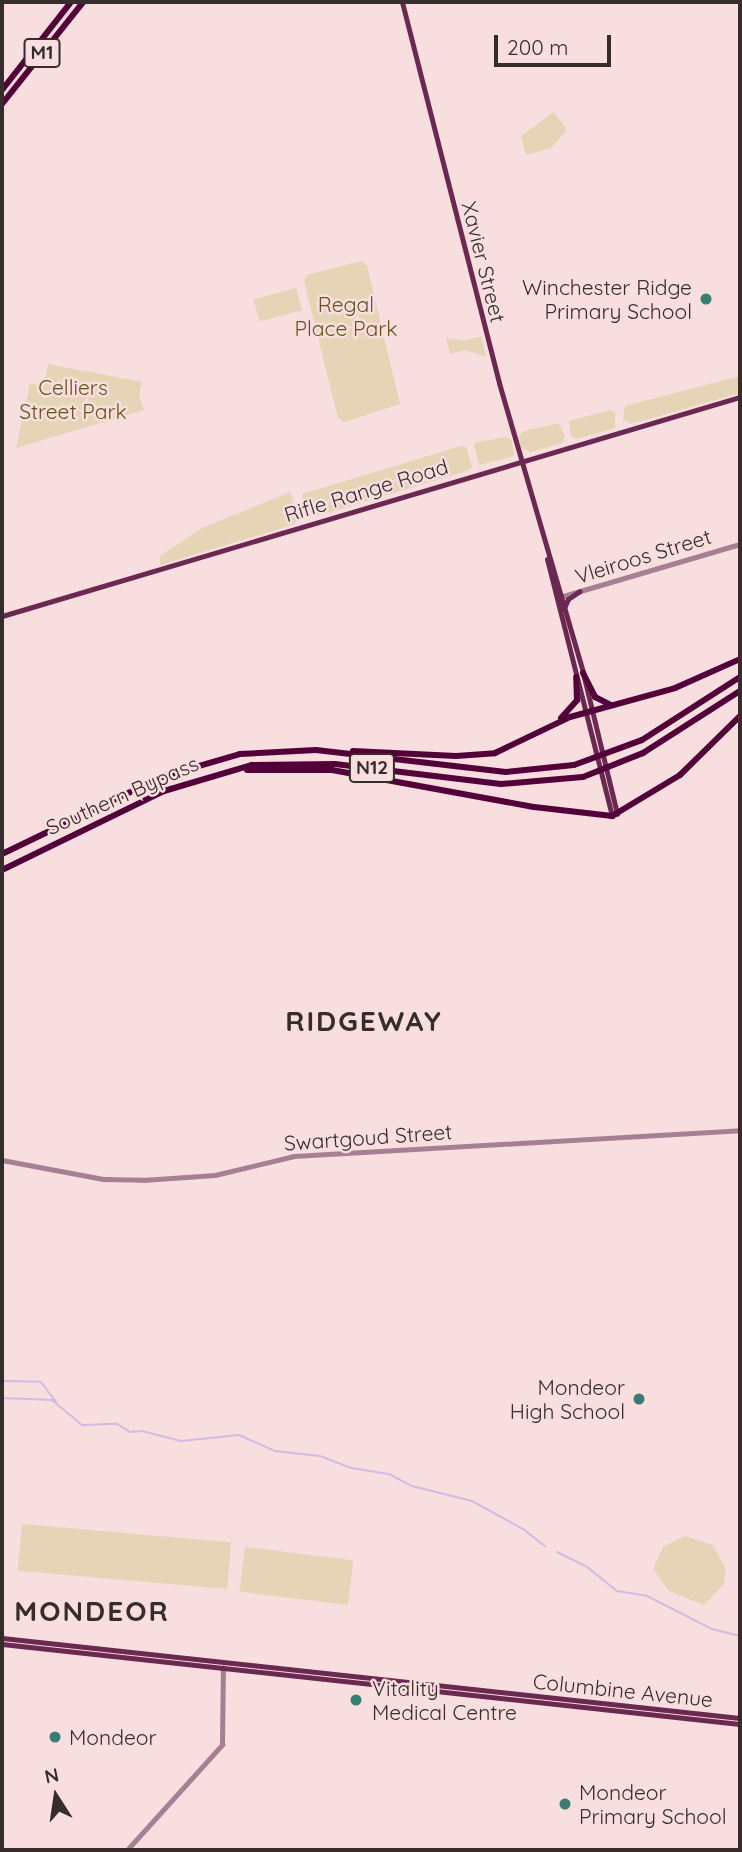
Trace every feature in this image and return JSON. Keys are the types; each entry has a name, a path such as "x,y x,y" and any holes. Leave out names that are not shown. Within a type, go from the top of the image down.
{"highway":[{"name":"M1","path":"2,90 71,2"},
{"name":"M1","path":"2,104 83,2"},
{"path":"330,751 476,756 509,749 589,712 676,688 740,659"},
{"path":"579,675 597,699 614,705"},
{"path":"537,736 573,707 579,675"},
{"name":"Southern Bypass","path":"2,854 161,777 200,763 262,751 330,751 506,772 559,768 631,745 740,677"},
{"name":"Southern Bypass","path":"2,870 164,791 220,771 308,762 501,785 557,782 633,759 740,691"},
{"path":"220,771 332,770 534,807 615,816 680,775 740,716"}],"main road":[{"name":"Xavier Street","path":"402,2 557,598 589,712 600,740 606,783"},
{"name":"Rifle Range Road","path":"2,615 740,397"},
{"path":"565,614 566,601 580,591"},
{"name":"Xavier Street","path":"557,598 565,614 579,675"},
{"name":"Xavier Street","path":"589,712 593,742 615,816"},
{"name":"Columbine Avenue","path":"2,1638 90,1651"},
{"name":"Columbine Avenue","path":"2,1644 587,1704 740,1724"},
{"name":"Columbine Avenue","path":"661,1713 740,1718"}],"street":[{"name":"Vleiroos Street","path":"557,598 740,544"},
{"name":"Swartgoud Street","path":"2,1160 104,1179 143,1180 223,1174 294,1156 740,1130"},
{"path":"127,1850 223,1742 219,1705 223,1665"}],"green space":[{"path":"554,112 567,130 551,148 526,155 521,136"},
{"name":"Regal Place Park","path":"361,261 367,266 400,404 345,422 338,418 304,281 307,275"},
{"path":"296,288 302,310 259,322 253,299"},
{"path":"481,336 486,357 466,350 450,354 446,338 464,341"},
{"name":"Celliers Street Park","path":"48,364 142,382 139,396 144,410 16,448 30,384 44,385"},
{"path":"740,376 740,393 631,424 623,420 625,406"},
{"path":"610,410 615,412 615,428 577,439 571,436 569,421"},
{"path":"559,423 565,437 562,443 531,452 520,447 518,438 524,431"},
{"path":"506,437 512,441 514,456 479,465 474,443"},
{"path":"461,446 466,447 472,467 467,471 314,517 305,515 302,494"},
{"path":"290,492 299,518 295,524 160,565 160,556 202,528"},
{"path":"22,1524 231,1542 227,1589 18,1571"},
{"path":"685,1536 713,1545 726,1570 724,1584 704,1605 669,1591 653,1569 663,1547"},
{"path":"245,1547 353,1560 348,1605 240,1592"}],"waterway":[{"path":"2,1381 41,1382 56,1402"},
{"path":"2,1398 52,1400 82,1425 117,1424 130,1432 142,1431 181,1441 239,1435 275,1451 320,1456 351,1468 389,1474 412,1486 472,1501 523,1529 545,1546"},
{"path":"557,1552 586,1566 617,1591 647,1596 712,1629 740,1636"}],"place":[{"name":"Winchester Ridge Primary School","path":"706,299"},
{"name":"Mondeor High School","path":"639,1399"},
{"name":"Vitality Medical Centre","path":"356,1700"},
{"name":"Mondeor","path":"55,1737"},
{"name":"Mondeor Primary School","path":"565,1804"}],"district":[{"name":"RIDGEWAY","path":"364,1021"},
{"name":"MONDEOR","path":"92,1611"}]}
